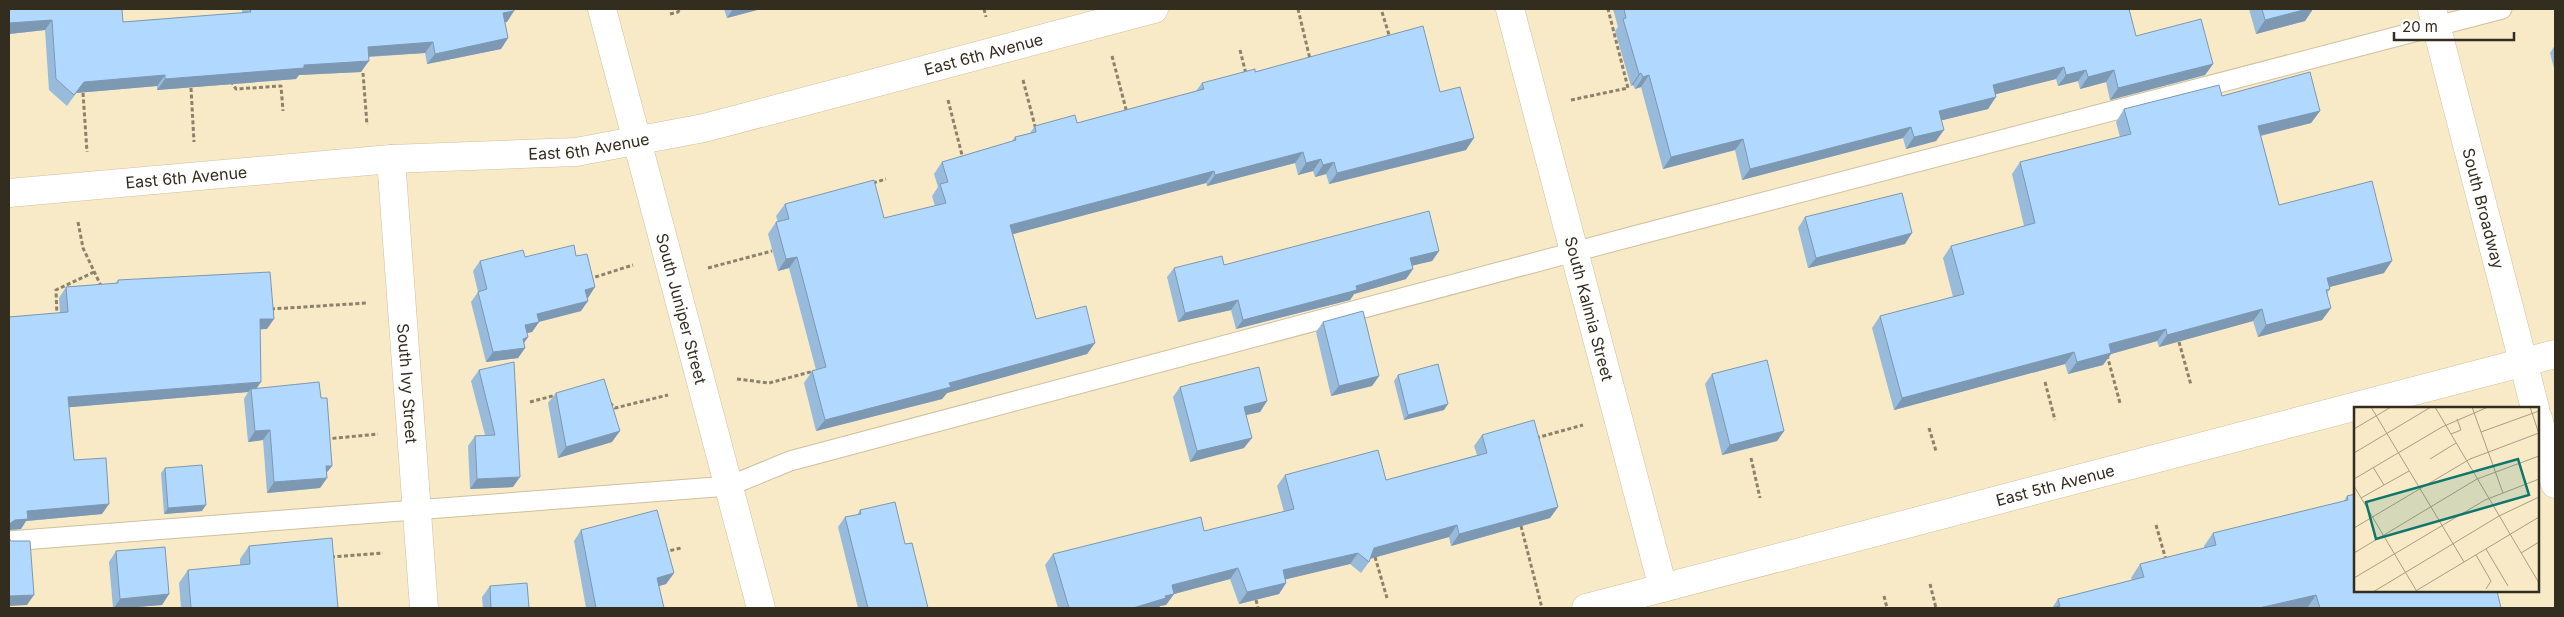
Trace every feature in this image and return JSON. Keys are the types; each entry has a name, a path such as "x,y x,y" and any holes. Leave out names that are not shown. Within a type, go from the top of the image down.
{"street":[{"name":"South Juniper Street","path":"602,9 761,608"},
{"name":"East 6th Avenue","path":"9,193 392,159 576,152 704,128 1154,9"},
{"name":"South Kalmia Street","path":"1510,9 1665,598"},
{"name":"South Broadway","path":"2434,17 2535,407"},
{"name":"South Ivy Street","path":"392,159 400,302 424,608"},
{"name":"East 5th Avenue","path":"2360,407 2555,354"},
{"name":"East 5th Avenue","path":"1586,608 1665,598 2354,409"},
{"path":"2539,422 2555,484"}],"lane":[{"path":"9,541 729,486 790,461 1574,252 2434,17 2502,9"}],"path":[{"path":"670,14 678,12 680,9"},
{"path":"1298,9 1312,65"},
{"path":"1596,94 1628,88 1608,9"},
{"path":"1382,12 1391,44"},
{"path":"1240,50 1248,81"},
{"path":"363,73 365,103"},
{"path":"226,82 232,81 236,89 281,86 283,111"},
{"path":"1119,82 1128,119"},
{"path":"191,88 192,118"},
{"path":"83,92 85,126"},
{"path":"1030,106 1037,135"},
{"path":"955,126 966,167"},
{"path":"868,184 886,179"},
{"path":"74,187 80,238 105,294"},
{"path":"736,261 772,251"},
{"path":"58,325 56,290 94,272"},
{"path":"584,281 608,273"},
{"path":"265,309 400,302"},
{"path":"2179,342 2191,385"},
{"path":"2107,355 2120,402"},
{"path":"769,383 816,370"},
{"path":"2045,382 2055,420"},
{"path":"530,402 565,393"},
{"path":"609,402 615,408 642,401"},
{"path":"1929,428 1936,451"},
{"path":"316,440 410,431"},
{"path":"1529,440 1554,433"},
{"path":"1751,458 1760,498"},
{"path":"2156,525 2168,568"},
{"path":"1521,526 1542,608"},
{"path":"658,554 681,548"},
{"path":"324,558 383,554"},
{"path":"1375,557 1387,598"},
{"path":"1930,584 1936,608"},
{"path":"1884,596 1888,608"},
{"path":"1256,600 1258,608"}],"building":[{"path":"9,9 122,9 123,22 251,12 250,9 514,9 514,11 503,13 508,38 435,54 433,42 368,47 369,61 304,65 304,68 165,79 165,75 84,82 74,95 56,79 52,20 9,23"},
{"path":"1624,9 2129,9 2136,36 2201,19 2213,64 2118,88 2114,70 2088,77 2086,70 2066,75 2064,67 1993,85 1996,97 1939,111 1944,130 1914,137 1911,127 1750,169 1743,139 1671,157 1649,75 1643,77 1641,73 1639,74 1623,19 1626,18"},
{"path":"2262,9 2307,9 2265,20"},
{"path":"1423,26 1440,92 1460,87 1474,138 1337,173 1334,162 1323,165 1321,159 1306,163 1303,152 1215,175 1214,171 1010,225 1036,319 1086,306 1095,343 949,383 951,387 825,420 812,371 826,367 797,257 786,259 776,222 789,219 785,204 874,180 884,218 946,203 940,184 948,182 942,162 1016,140 1015,137 1036,132 1035,126 1075,115 1077,123 1204,89 1202,83 1255,69 1255,72"},
{"path":"2310,72 2320,111 2258,126 2279,205 2372,181 2392,261 2327,278 2330,289 2326,290 2331,308 2266,325 2262,309 2167,335 2166,329 2109,344 2111,353 2077,362 2074,352 1902,398 1880,316 1964,294 1951,246 2035,223 2020,162 2131,134 2124,109 2219,85 2222,96"},
{"path":"1902,193 1912,233 1816,258 1805,217"},
{"path":"1429,211 1439,251 1410,258 1413,269 1356,286 1357,290 1243,320 1238,300 1185,313 1174,268 1222,256 1224,265"},
{"path":"574,245 576,256 587,254 595,287 585,290 588,301 537,314 539,322 525,325 528,337 523,339 525,348 493,352 478,292 487,289 480,261 523,250 525,257"},
{"path":"270,272 274,319 260,319 261,382 68,397 74,460 106,458 109,504 27,511 28,519 15,520 9,524 9,317 68,312 66,287 118,283 118,280"},
{"path":"1363,311 1379,376 1339,386 1323,322"},
{"path":"1767,360 1784,431 1730,445 1712,374"},
{"path":"514,362 520,477 477,479 475,436 495,435 479,370"},
{"path":"1438,364 1448,404 1408,415 1398,375"},
{"path":"1259,367 1267,401 1244,407 1252,438 1197,451 1180,387"},
{"path":"604,379 620,431 566,447 556,393"},
{"path":"319,382 321,398 327,398 332,466 326,466 327,478 274,482 270,430 255,431 251,389"},
{"path":"1534,420 1558,507 1459,534 1457,525 1374,548 1369,562 1358,553 1283,570 1286,583 1247,592 1238,568 1172,585 1174,594 1133,608 1069,608 1053,554 1201,517 1204,531 1294,509 1285,475 1378,450 1386,480 1487,453 1482,435"},
{"path":"202,465 206,505 168,508 165,468"},
{"path":"2354,494 2354,592 2497,592 2501,608 2320,608 2316,595 2259,608 2052,608 2060,606 2058,599 2144,577 2140,564 2216,545 2213,533 2348,500 2347,496"},
{"path":"895,502 905,544 912,543 928,608 868,608 845,517 861,514 860,510"},
{"path":"657,510 674,573 657,578 664,608 596,608 581,530"},
{"path":"9,538 11,541 30,541 34,595 9,596"},
{"path":"332,538 338,608 191,608 188,570 250,564 249,546"},
{"path":"165,547 169,594 120,599 116,551"},
{"path":"527,583 529,608 491,608 490,586"}]}
